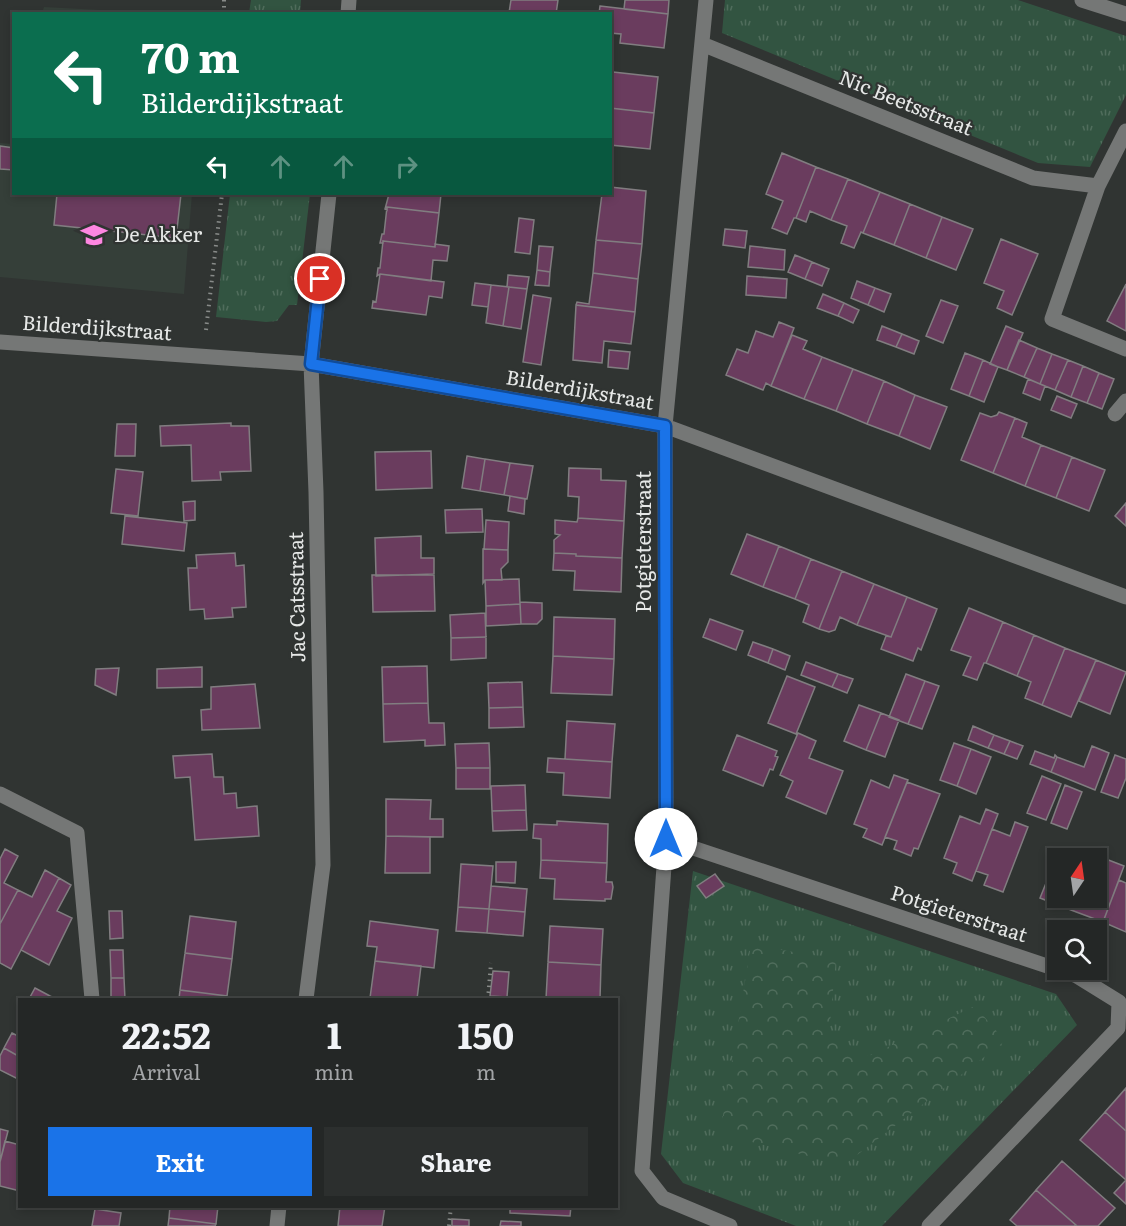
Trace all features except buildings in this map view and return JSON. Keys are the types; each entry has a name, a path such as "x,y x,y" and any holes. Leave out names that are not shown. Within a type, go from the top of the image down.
{"street":[{"path":"665,426 706,0"},
{"path":"1082,0 1126,15"},
{"name":"Nic Beetsstraat","path":"702,44 1033,178 1098,186"},
{"path":"1126,131 1098,186 1052,319 1126,349"},
{"name":"Jac Catsstraat","path":"306,998 323,865 316,492 311,364 329,195"},
{"name":"Bilderdijkstraat","path":"0,342 311,364 665,426 1126,597"},
{"path":"1115,414 1126,401"},
{"name":"Potgieterstraat","path":"665,426 666,839 642,1171 663,1198 730,1226"},
{"path":"0,794 77,833 92,998"},
{"name":"Potgieterstraat","path":"666,839 1077,976 1123,1002 1118,1028 929,1226"},
{"path":"276,1226 279,1208"}],"path":[{"path":"202,356 222,195"},
{"path":"488,998 491,963"},
{"path":"449,1226 452,1208"}],"shaded area":[{"path":"44,7 139,12 42,12"},
{"name":"De Akker","path":"0,143 12,144 12,195 192,195 184,294 0,277"}],"green space":[{"path":"251,0 301,0 300,12 249,12"},
{"path":"725,0 1018,0 1126,36 1126,95 1090,167 1038,163 722,33"},
{"path":"230,195 310,195 297,305 289,305 277,321 216,317"},
{"path":"693,871 1056,994 1077,1025 882,1226 796,1226 683,1183 661,1154"},
{"path":"751,945 836,959 829,1034 869,1056 975,1006 1005,1041 844,1165 720,1134"}],"place":[{"name":"De Akker","path":"94,235"}],"route":[{"path":"320,279 311,364 665,426 666,839"}]}
